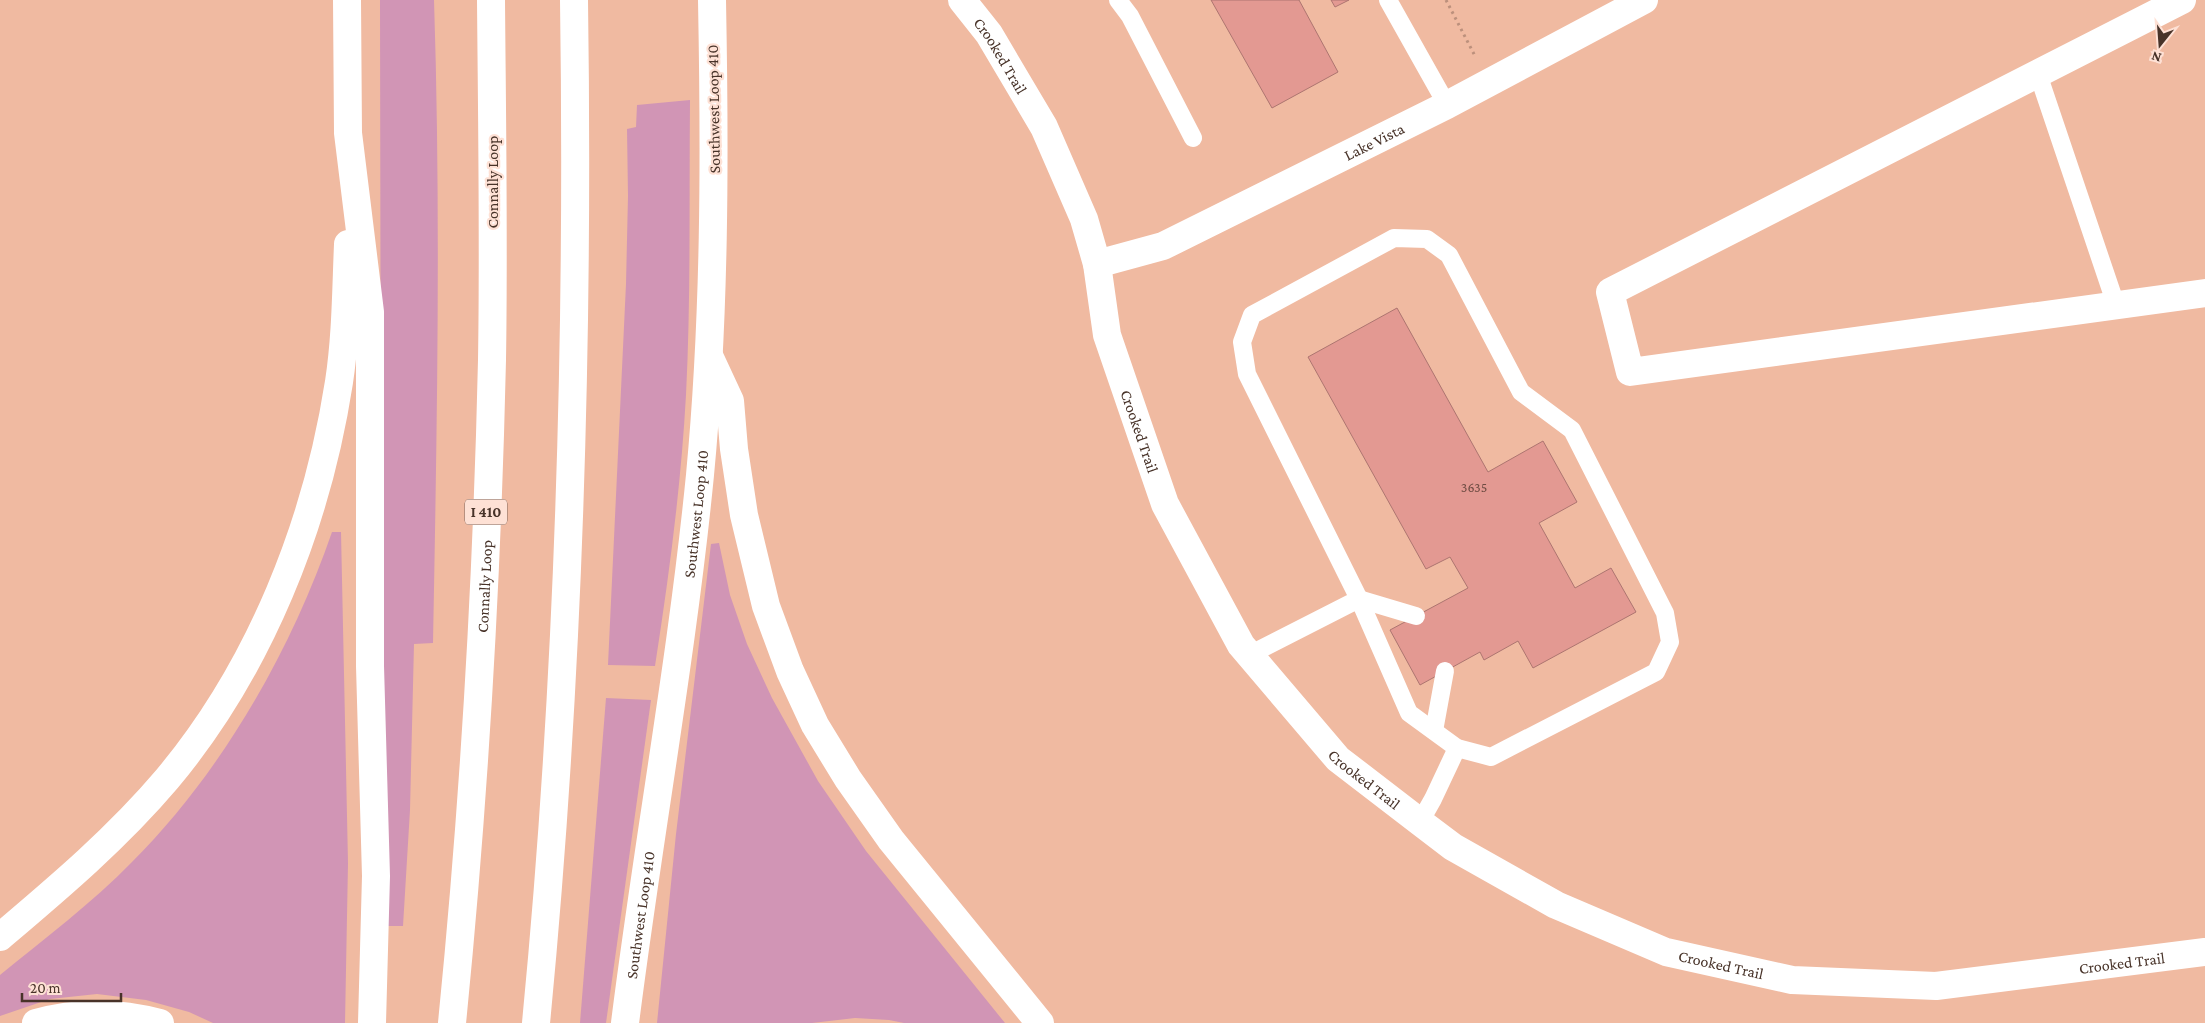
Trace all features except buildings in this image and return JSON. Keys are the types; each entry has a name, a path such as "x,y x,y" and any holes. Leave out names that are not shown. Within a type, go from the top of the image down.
{"main road":[{"path":"0,938 97,854 167,778 227,694 245,662 277,595 312,500 338,386 347,276 347,0"},
{"name":"Connally Loop","path":"452,1023 468,847 476,727 487,483 493,258 491,0"},
{"path":"536,1023 554,824 562,702 572,459 576,198 574,0"},
{"name":"Southwest Loop 410","path":"625,1023 694,536 709,356 714,215 712,0"},
{"name":"Crooked Trail","path":"962,0 989,34 1044,127 1084,219 1097,264 1107,335 1165,504 1241,645 1338,759 1420,822 1453,846 1556,905 1666,952 1792,980 1936,986 2205,952"},
{"name":"Lake Vista","path":"1097,264 1163,246 1447,105 1644,0"},
{"path":"2182,0 1610,292 1630,372 2205,293"},
{"path":"348,133 370,312 370,657 376,876 372,1023"},
{"path":"709,356 730,401 744,515 766,606 790,672 815,725 848,779 891,840 1040,1023"},
{"path":"36,1023 56,1017 97,1014 123,1015 160,1023"}],"lane":[{"path":"1118,0 1130,16 1193,138"},
{"path":"1388,0 1447,105"},
{"path":"2038,74 2116,305"},
{"path":"1394,238 1427,239 1448,255 1521,392 1572,430 1665,613 1670,642 1656,672 1491,757 1457,748 1434,731 1409,713 1359,599 1247,374 1242,342 1252,315 1394,238"},
{"path":"1250,654 1359,599 1416,616"},
{"path":"1434,731 1445,671"},
{"path":"1420,822 1457,748"}],"path":[{"path":"1446,0 1474,55"}],"shaded area":[{"path":"380,0 434,0 436,80 438,321 433,643 414,644 410,810 403,926 387,926 381,589"},
{"path":"690,100 688,358 678,497 665,598 655,666 608,665 626,284 627,129 636,127 637,105"},
{"path":"332,532 341,532 348,863 345,1023 213,1023 189,1012 146,1000 97,994 50,999 0,1016 0,975 84,906 132,862 165,827 224,749 250,708 296,621"},
{"path":"719,543 730,595 747,644 772,698 818,781 866,851 1005,1023 904,1023 855,1018 812,1023 657,1023 676,834 711,544"},
{"path":"606,698 651,700 606,1023 580,1023"}]}
